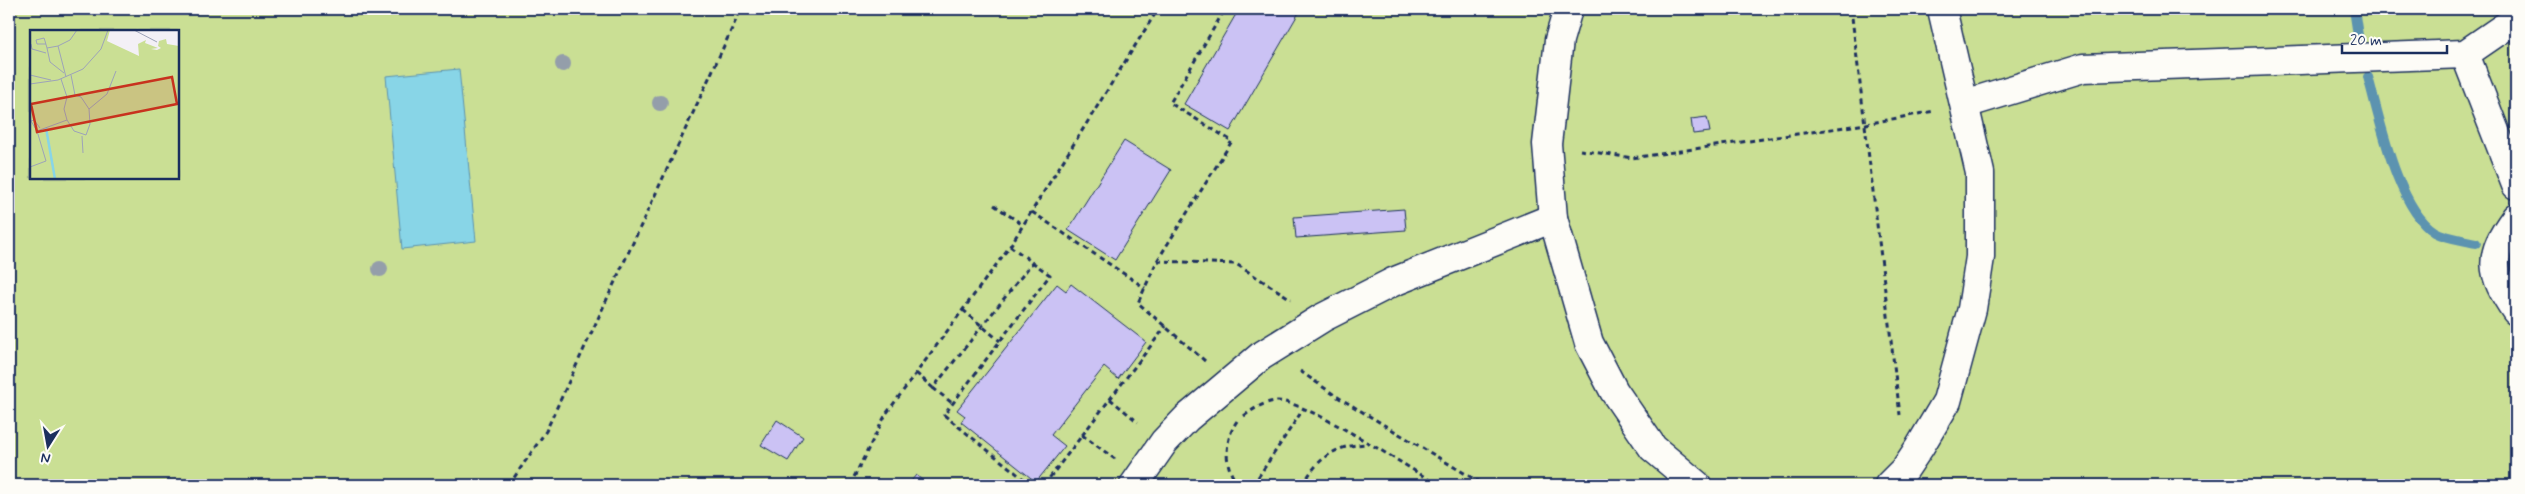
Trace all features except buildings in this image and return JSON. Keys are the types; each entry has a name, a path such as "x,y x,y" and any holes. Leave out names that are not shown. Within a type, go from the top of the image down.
{"lane":[{"path":"1568,9 1560,40 1547,144 1553,218 1588,344 1614,391 1652,448 1697,485"},
{"path":"1890,485 1905,469 1947,401 1972,309 1980,257 1980,173 1942,9"},
{"path":"1965,104 2083,68 2465,54 2516,19"},
{"path":"2465,54 2516,185"},
{"path":"2516,216 2500,243 2494,271 2502,290 2516,311"},
{"path":"1137,481 1164,442 1181,424 1261,356 1322,318 1393,282 1553,218"}],"path":[{"path":"509,485 546,431 741,9"},
{"path":"850,485 886,414 1010,246 1158,9"},
{"path":"1225,9 1170,103 1232,141 1157,261 1138,303 1230,383"},
{"path":"1851,9 1902,430 1919,448"},
{"path":"1547,144 1632,158 1866,124 1965,104"},
{"path":"994,205 1023,225"},
{"path":"1032,212 1145,288"},
{"path":"1010,246 1050,275 944,415 1031,485"},
{"path":"1157,261 1236,264 1322,318"},
{"path":"933,388 1032,262"},
{"path":"963,310 1000,341"},
{"path":"1044,485 1166,326"},
{"path":"1281,344 1293,366 1336,396 1484,485"},
{"path":"916,373 952,403"},
{"path":"1239,485 1233,478 1228,462 1227,442 1235,422 1254,408 1279,401 1304,408 1438,485"},
{"path":"1254,485 1304,408"},
{"path":"1082,435 1137,481"},
{"path":"1303,485 1313,467 1329,454 1351,445 1369,444"}],"green space":[{"path":"9,9 2516,9 2516,485 9,485"}],"water":[{"path":"459,69 476,241 402,249 386,76"}],"waterway":[{"path":"2354,9 2359,42"},
{"path":"2368,77 2384,138 2400,183 2410,204 2422,220 2435,232 2476,243"}]}
